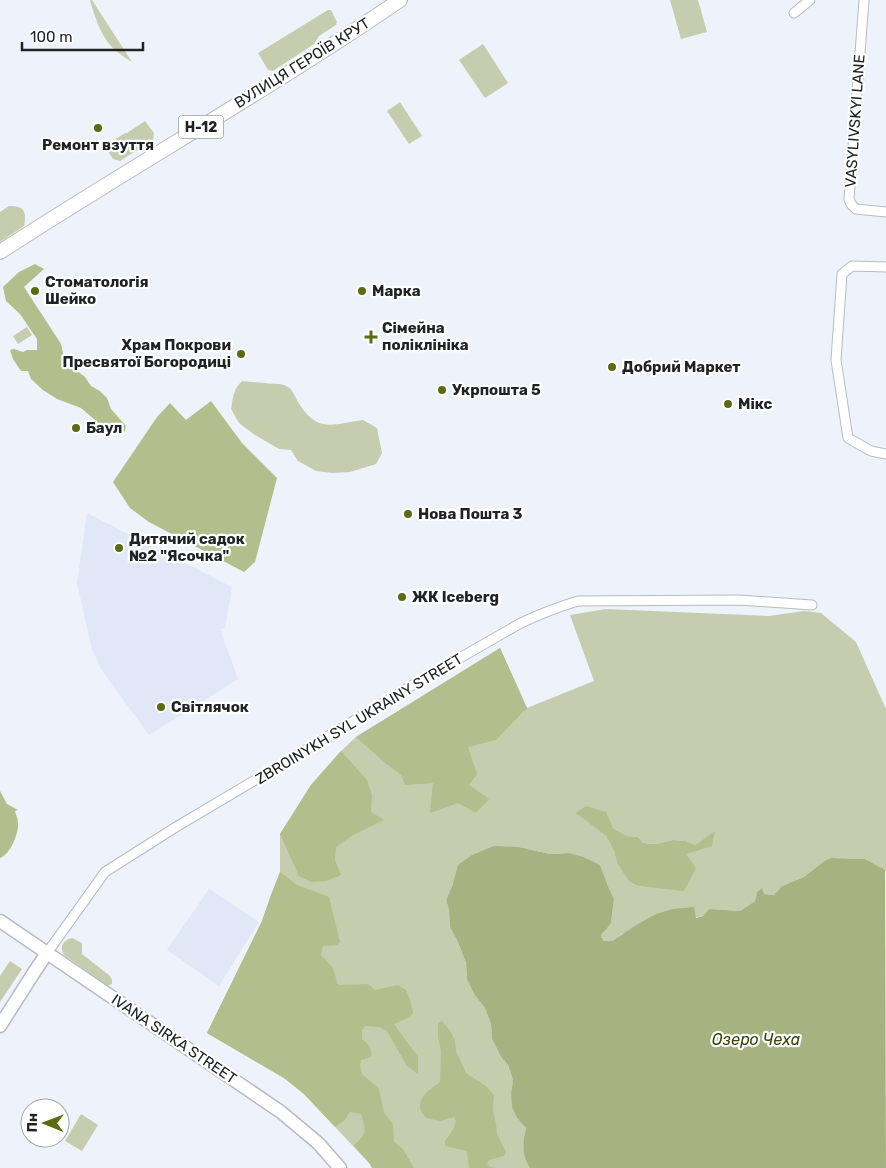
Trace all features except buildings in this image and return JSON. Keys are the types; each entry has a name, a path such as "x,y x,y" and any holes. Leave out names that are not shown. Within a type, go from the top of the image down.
{"main road":[{"name":"ВУЛИЦЯ ГЕРОЇВ КРУТ","path":"0,252 264,88 400,0"}],"street":[{"path":"794,13 810,0"},
{"name":"VASYLIVSKYI LANE","path":"864,0 849,199 856,209 886,212"},
{"path":"886,267 852,266 842,274 836,360 848,438 871,451 886,454"},
{"name":"ZBROINYKH SYL UKRAINY STREET","path":"0,1026 32,974 104,872 416,683 521,623 556,607 578,601 739,600 812,605"},
{"name":"IVANA SIRKA STREET","path":"0,921 281,1112 318,1143 340,1168"}],"shaded area":[{"path":"90,0 92,0 132,62 115,50 106,40 93,12"},
{"path":"670,0 698,0 707,32 681,39"},
{"path":"328,10 331,10 337,22 336,25 319,36 314,44 273,71 268,70 258,53"},
{"path":"483,44 508,83 485,98 459,60"},
{"path":"400,102 422,136 409,144 387,111"},
{"path":"145,121 154,133 153,140 120,161 113,159 105,146"},
{"path":"9,206 18,207 23,210 25,213 24,226 0,242 0,212"},
{"path":"35,264 44,269 24,287 61,344 65,362 85,377 91,386 107,398 111,409 126,426 122,434 102,426 81,408 57,399 43,390 31,379 28,371 21,371 13,359 10,350 14,349 23,352 37,350 37,339 20,314 6,301 3,287 19,272"},
{"path":"27,327 32,335 18,344 13,336"},
{"path":"242,381 285,385 293,392 305,412 319,423 334,424 363,420 377,428 382,453 376,464 350,472 332,473 316,471 298,461 291,450 279,449 255,435 239,423 231,409 235,391"},
{"path":"211,401 242,443 277,478 255,562 244,572 149,522 130,508 113,482 157,417 170,403 186,420"},
{"path":"87,513 232,587 225,628 220,629 238,679 149,735 101,669 92,649 77,583"},
{"path":"606,609 769,616 804,611 821,613 856,642 886,709 886,871 865,859 831,858 824,861 804,877 782,886 774,895 764,894 762,889 757,893 755,901 740,911 709,909 703,916 622,934 612,941 602,941 601,935 611,923 614,899 600,866 569,853 550,854 519,847 453,884 446,900 449,910 450,927 466,963 467,979 474,994 485,1008 491,1024 492,1039 501,1057 508,1065 513,1080 511,1093 517,1118 526,1128 524,1149 530,1168 372,1168 304,1094 284,1078 207,1033 262,921 280,872 280,834 311,785 356,737 500,648 527,708 594,681 570,615","holes":["577,813 627,836 638,837 643,843 656,844 672,840 686,841 695,845 714,832 686,854 660,888 638,886 617,863 614,851 606,836"]},
{"path":"500,648 527,708 496,740 468,747 477,774 469,785 489,799 476,813 458,803 430,813 433,783 405,785 401,775 356,737"},
{"path":"341,751 367,780 372,795 371,812 384,820 353,835 336,847 335,860 341,875 326,881 311,882 299,876 280,834 311,785"},
{"path":"0,791 7,804 18,810 15,811 18,823 13,843 7,853 0,858"},
{"path":"586,806 606,812 613,828 627,836 638,837 643,843 656,844 672,840 686,841 695,845 715,831 712,846 686,854 696,868 684,891 638,886 629,881 617,863 614,851 606,836 576,813"},
{"path":"280,872 297,885 329,897 340,942 337,945 323,946 321,955 333,968 338,985 368,984 375,990 398,985 406,990 413,1013 410,1017 394,1024 418,1057 418,1074 407,1066 387,1031 379,1027 365,1026 362,1030 362,1039 370,1046 371,1057 361,1060 360,1065 362,1074 379,1089 384,1113 393,1124 394,1142 403,1149 414,1168 372,1168 354,1146 361,1138 365,1129 361,1114 350,1112 344,1121 335,1127 304,1094 284,1078 207,1033 262,921"},
{"path":"209,889 259,922 219,986 167,950"},
{"path":"72,938 82,943 82,954 110,976 112,984 107,985 64,955 63,944 66,940"},
{"path":"10,961 22,969 0,1002 0,976"},
{"path":"442,1021 451,1032 455,1041 456,1051 466,1073 486,1086 494,1095 493,1110 497,1134 506,1152 504,1156 489,1160 487,1164 495,1168 469,1168 467,1151 445,1146 445,1141 453,1130 456,1121 454,1117 440,1121 426,1118 421,1110 420,1107 424,1095 440,1082 441,1051 438,1023"},
{"path":"81,1114 98,1125 82,1151 70,1144 70,1133"}],"water":[{"name":"Озеро Чеха","path":"494,846 519,847 550,854 569,853 600,865 614,899 611,923 601,935 603,941 612,941 656,914 673,909 694,907 696,918 703,916 709,909 740,911 755,901 757,892 762,888 764,894 774,895 782,886 804,877 824,861 831,858 865,859 885,870 886,1168 530,1168 525,1158 524,1149 526,1128 517,1118 512,1107 511,1093 513,1080 508,1065 501,1057 492,1039 491,1024 485,1008 474,994 467,979 466,963 450,927 449,910 446,900 458,865 472,855"}],"place":[{"name":"Ремонт взуття","path":"98,128"},
{"name":"Стоматологія Шейко","path":"35,291"},
{"name":"Марка","path":"362,291"},
{"name":"Сімейна поліклініка","path":"371,337"},
{"name":"Храм Покрови Пресвятої Богородиці","path":"241,354"},
{"name":"Добрий Маркет","path":"612,367"},
{"name":"Укрпошта 5","path":"442,390"},
{"name":"Мікс","path":"728,404"},
{"name":"Баул","path":"76,428"},
{"name":"Нова Пошта 3","path":"408,514"},
{"name":"Дитячий садок №2 \"Ясочка\"","path":"119,548"},
{"name":"ЖК Iceberg","path":"402,597"},
{"name":"Світлячок","path":"161,707"}]}
